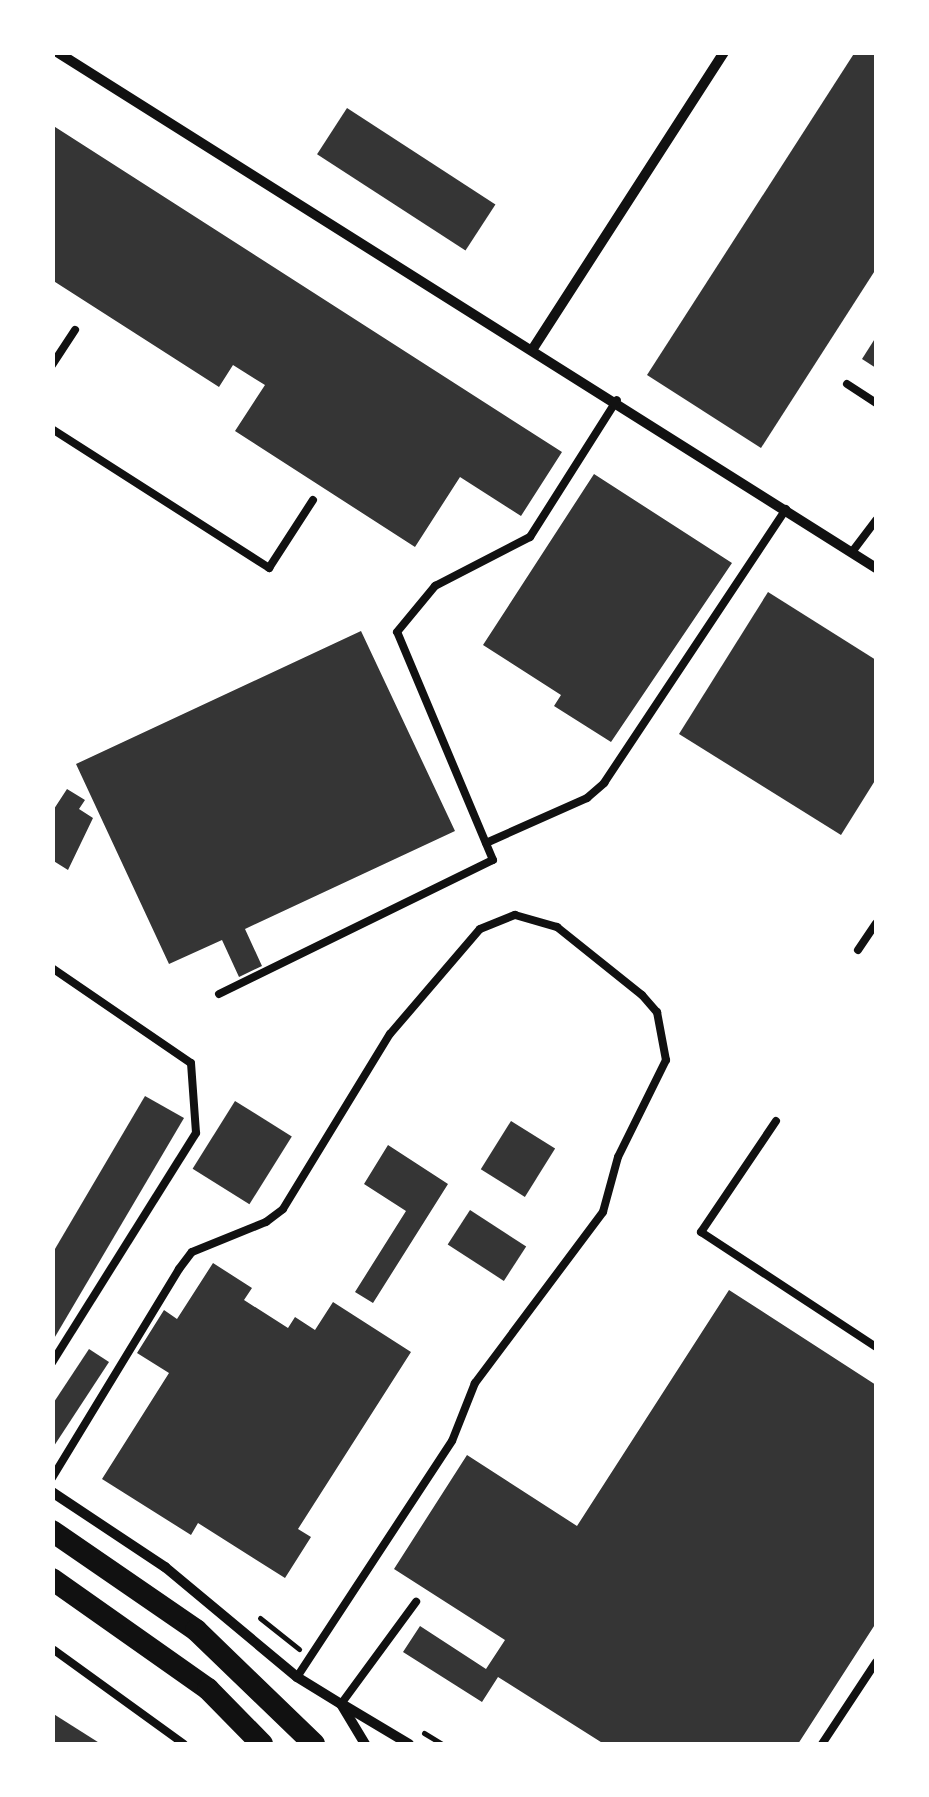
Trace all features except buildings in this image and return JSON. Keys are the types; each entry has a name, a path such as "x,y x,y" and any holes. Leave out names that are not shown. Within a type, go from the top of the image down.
{"highway":[{"path":"52,1531 196,1630 314,1744"},
{"path":"52,1579 208,1689 262,1744"}],"street":[{"path":"57,52 534,347 876,568"},
{"path":"534,347 724,52"},
{"path":"52,1492 165,1567 297,1677 409,1744"},
{"path":"341,1704 366,1744"}],"lane":[{"path":"52,365 75,330"},
{"path":"847,384 876,403"},
{"path":"219,994 493,860 396,632 434,586 530,538 617,400"},
{"path":"52,428 269,568 313,500"},
{"path":"486,843 587,798 604,783 786,510"},
{"path":"852,552 876,520"},
{"path":"52,1478 192,1252 266,1222 282,1208 390,1034 480,929 515,914 557,926 642,995 657,1012 666,1060 618,1157 602,1212 475,1384 452,1441 297,1677"},
{"path":"858,950 876,923"},
{"path":"52,968 191,1062 196,1133 52,1363"},
{"path":"776,1121 701,1232 876,1347"},
{"path":"341,1704 416,1602"},
{"path":"54,1650 184,1744"},
{"path":"822,1744 876,1662"}]}
